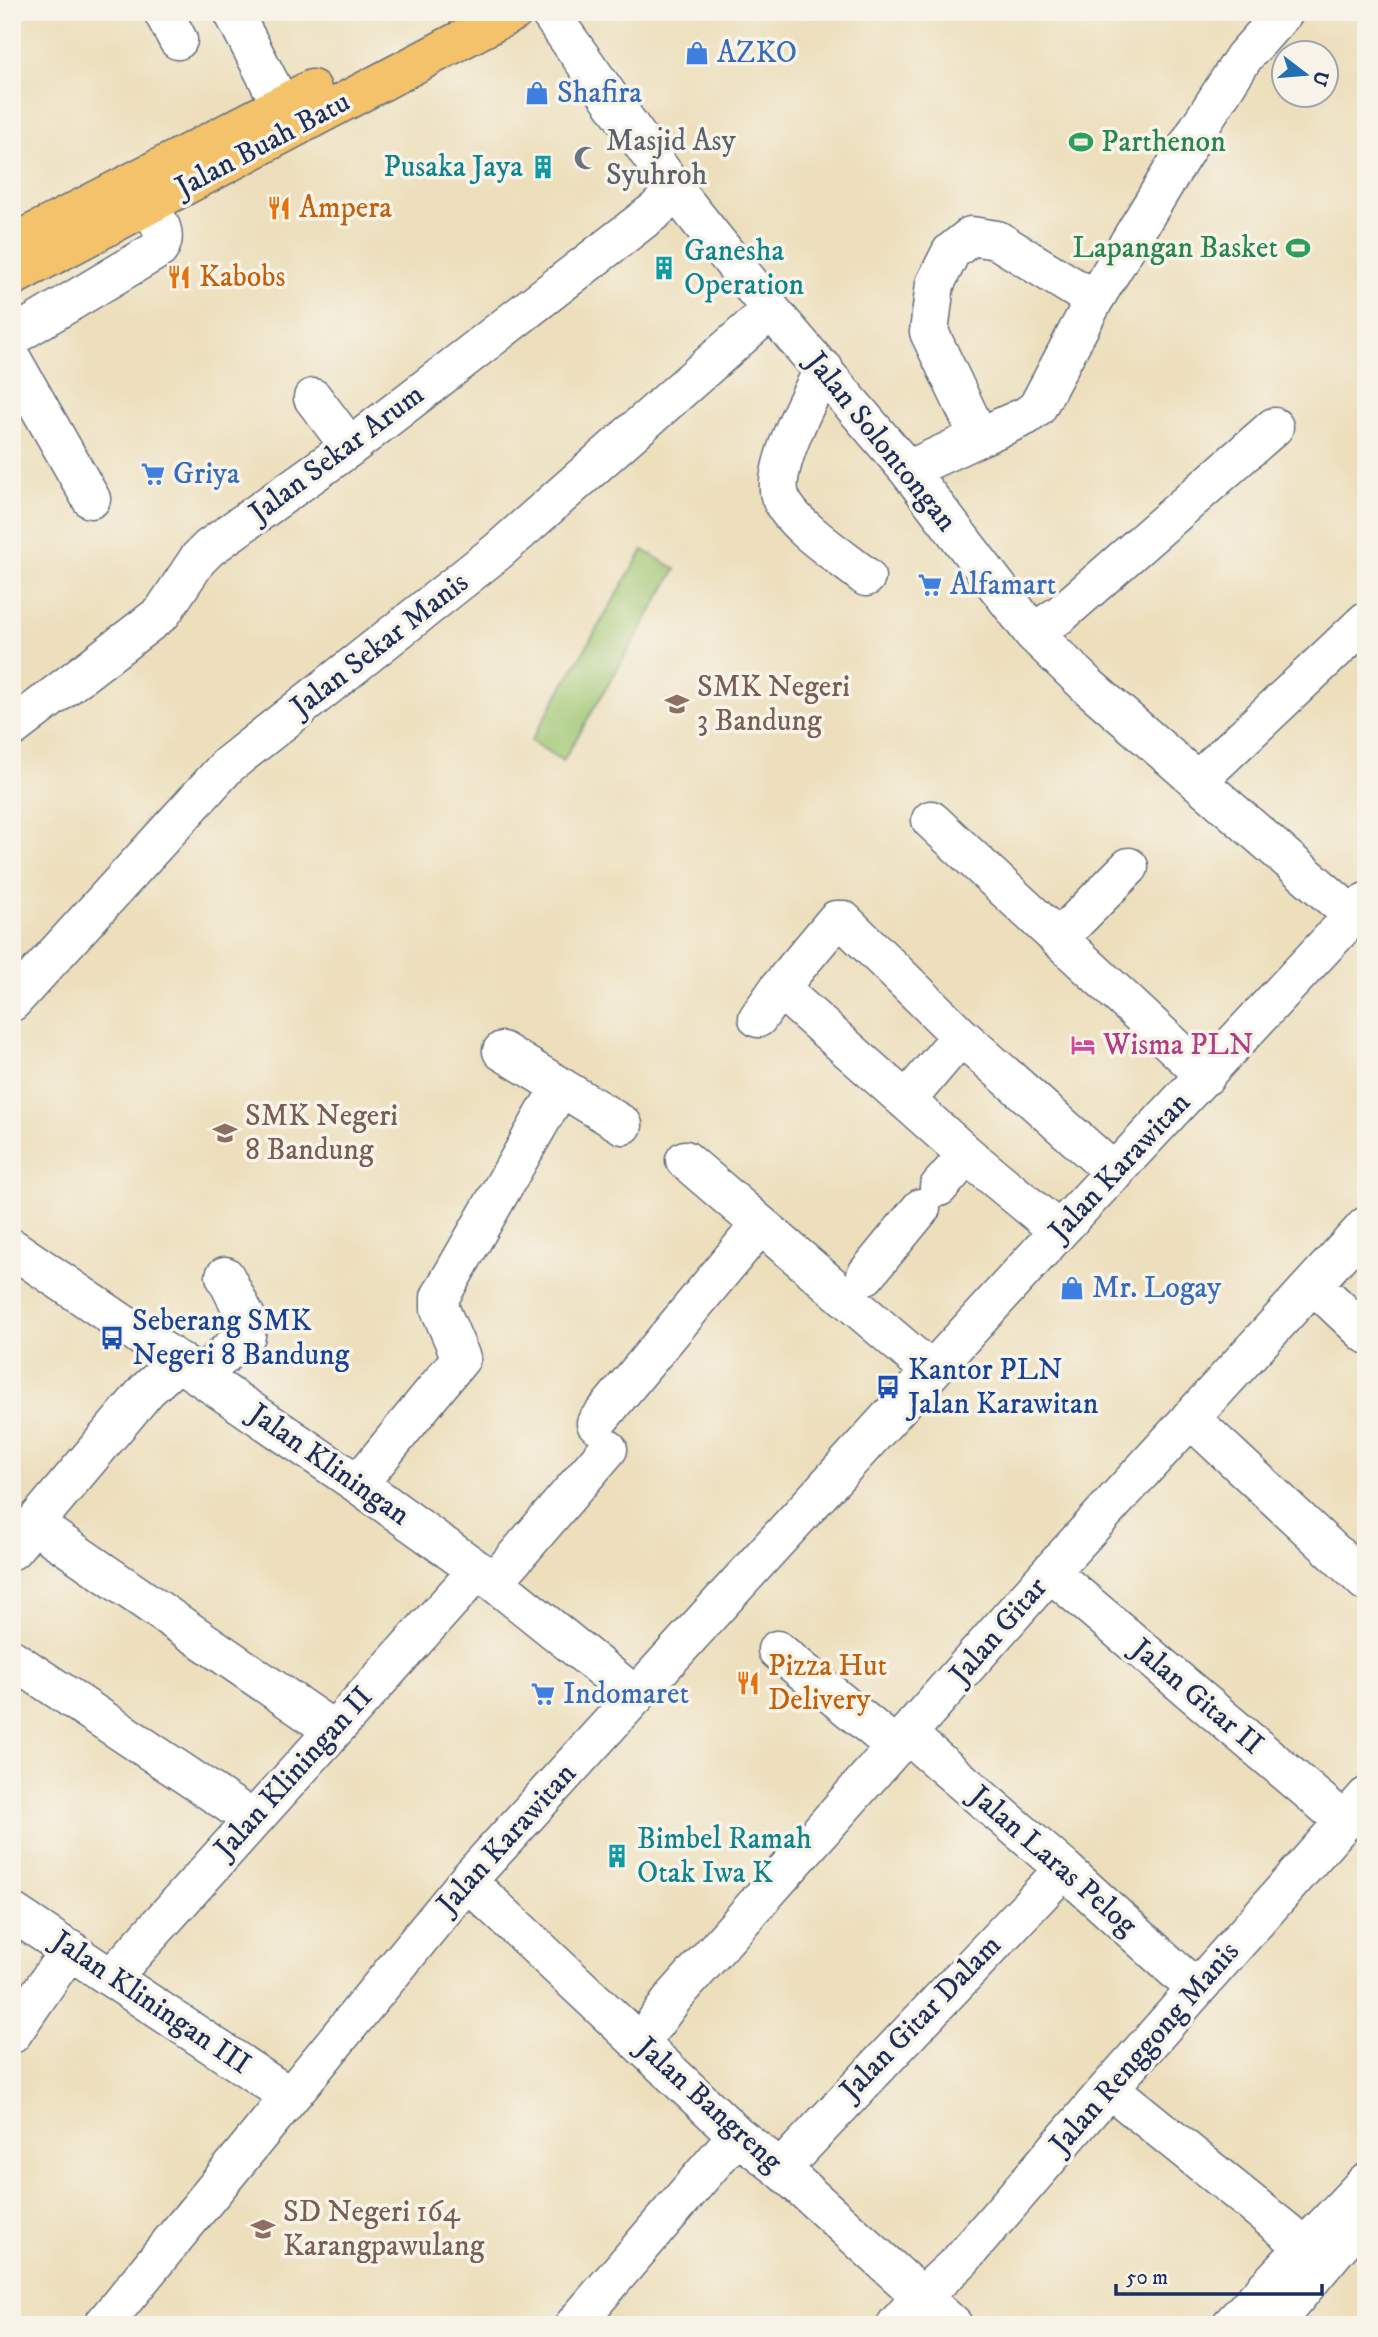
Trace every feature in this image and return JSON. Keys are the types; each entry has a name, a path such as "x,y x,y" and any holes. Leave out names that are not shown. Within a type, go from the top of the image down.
{"main road":[{"name":"Jalan Buah Batu","path":"12,244 460,12"},
{"name":"Jalan Buah Batu","path":"12,277 514,12"}],"street":[{"path":"233,12 281,105"},
{"name":"Jalan Solontongan","path":"549,12 675,190 771,310 908,470 1032,633 1197,781 1359,909"},
{"path":"908,470 1026,416 1037,408 1094,300 1244,57 1284,12"},
{"name":"Jalan Sekar Arum","path":"12,728 162,613 198,559 209,548 350,447 656,210 675,190"},
{"path":"12,337 159,249 164,237 159,221 147,206"},
{"path":"979,437 929,332 935,284 951,252 971,236 997,240 1094,300"},
{"name":"Jalan Sekar Manis","path":"12,1002 228,765 497,552 771,310"},
{"path":"12,359 91,499"},
{"path":"824,369 780,469 779,495 793,518 866,577"},
{"path":"313,398 350,447"},
{"path":"1032,633 1061,614 1274,427"},
{"path":"1197,781 1366,621"},
{"path":"931,820 1206,1076"},
{"path":"1058,939 1129,867"},
{"name":"Jalan Karawitan","path":"103,2325 467,1881 1059,1231 1206,1076 1281,973 1359,909"},
{"path":"1059,1231 905,1101 768,1003 836,920 843,920 961,1036 1115,1173"},
{"path":"905,1101 961,1036"},
{"path":"502,1051 559,1089 623,1125"},
{"path":"358,1484 461,1358 440,1309 440,1297 559,1089"},
{"path":"866,1275 967,1155"},
{"path":"685,1160 931,1371"},
{"path":"486,1576 602,1436 760,1225"},
{"name":"Jalan Gitar","path":"639,2043 674,1997 1050,1572 1366,1226"},
{"name":"Jalan Kliningan","path":"14,1253 358,1484 486,1576 636,1696"},
{"path":"225,1276 248,1321 246,1335 216,1362 148,1390 24,1538 332,1730"},
{"path":"1313,1284 1366,1334"},
{"path":"1190,1418 1365,1579"},
{"name":"Jalan Gitar II","path":"1050,1572 1355,1809"},
{"name":"Jalan Kliningan II","path":"112,1977 332,1730 486,1576"},
{"name":"Jalan Laras Pelog","path":"778,1650 902,1741 1063,1869 1196,1989"},
{"path":"12,1659 251,1819"},
{"name":"Jalan Renggong Manis","path":"909,2311 960,2261 1355,1809"},
{"name":"Jalan Gitar Dalam","path":"781,2169 1063,1869"},
{"name":"Jalan Bangreng","path":"467,1881 737,2134 781,2169 909,2311 953,2325"},
{"name":"Jalan Kliningan III","path":"12,1912 289,2096"},
{"path":"12,2034 70,1949"},
{"path":"1109,2088 1303,2245"},
{"path":"574,2325 737,2134"},
{"path":"1231,2325 1303,2245 1365,2191"},
{"path":"1273,2325 1365,2191"}],"green space":[{"path":"643,550 676,569 563,761 531,741"}],"place":[{"name":"AZKO","path":"697,53"},
{"name":"Shafira","path":"537,93"},
{"name":"Parthenon","path":"1081,142"},
{"name":"Masjid Asy Syuhroh","path":"586,158"},
{"name":"Pusaka Jaya","path":"543,167"},
{"name":"Ampera","path":"279,208"},
{"name":"Lapangan Basket","path":"1298,248"},
{"name":"Ganesha Operation","path":"664,268"},
{"name":"Kabobs","path":"179,277"},
{"name":"Griya","path":"153,474"},
{"name":"Alfamart","path":"930,585"},
{"name":"SMK Negeri 3 Bandung","path":"677,704"},
{"name":"Wisma PLN","path":"1083,1045"},
{"name":"SMK Negeri 8 Bandung","path":"225,1133"},
{"name":"Mr. Logay","path":"1072,1288"},
{"name":"Seberang SMK Negeri 8 Bandung","path":"112,1338"},
{"name":"Kantor PLN Jalan Karawitan","path":"888,1387"},
{"name":"Pizza Hut Delivery","path":"748,1683"},
{"name":"Indomaret","path":"543,1694"},
{"name":"Bimbel Ramah Otak Iwa K","path":"617,1856"},
{"name":"SD Negeri 164 Karangpawulang","path":"263,2229"}]}
